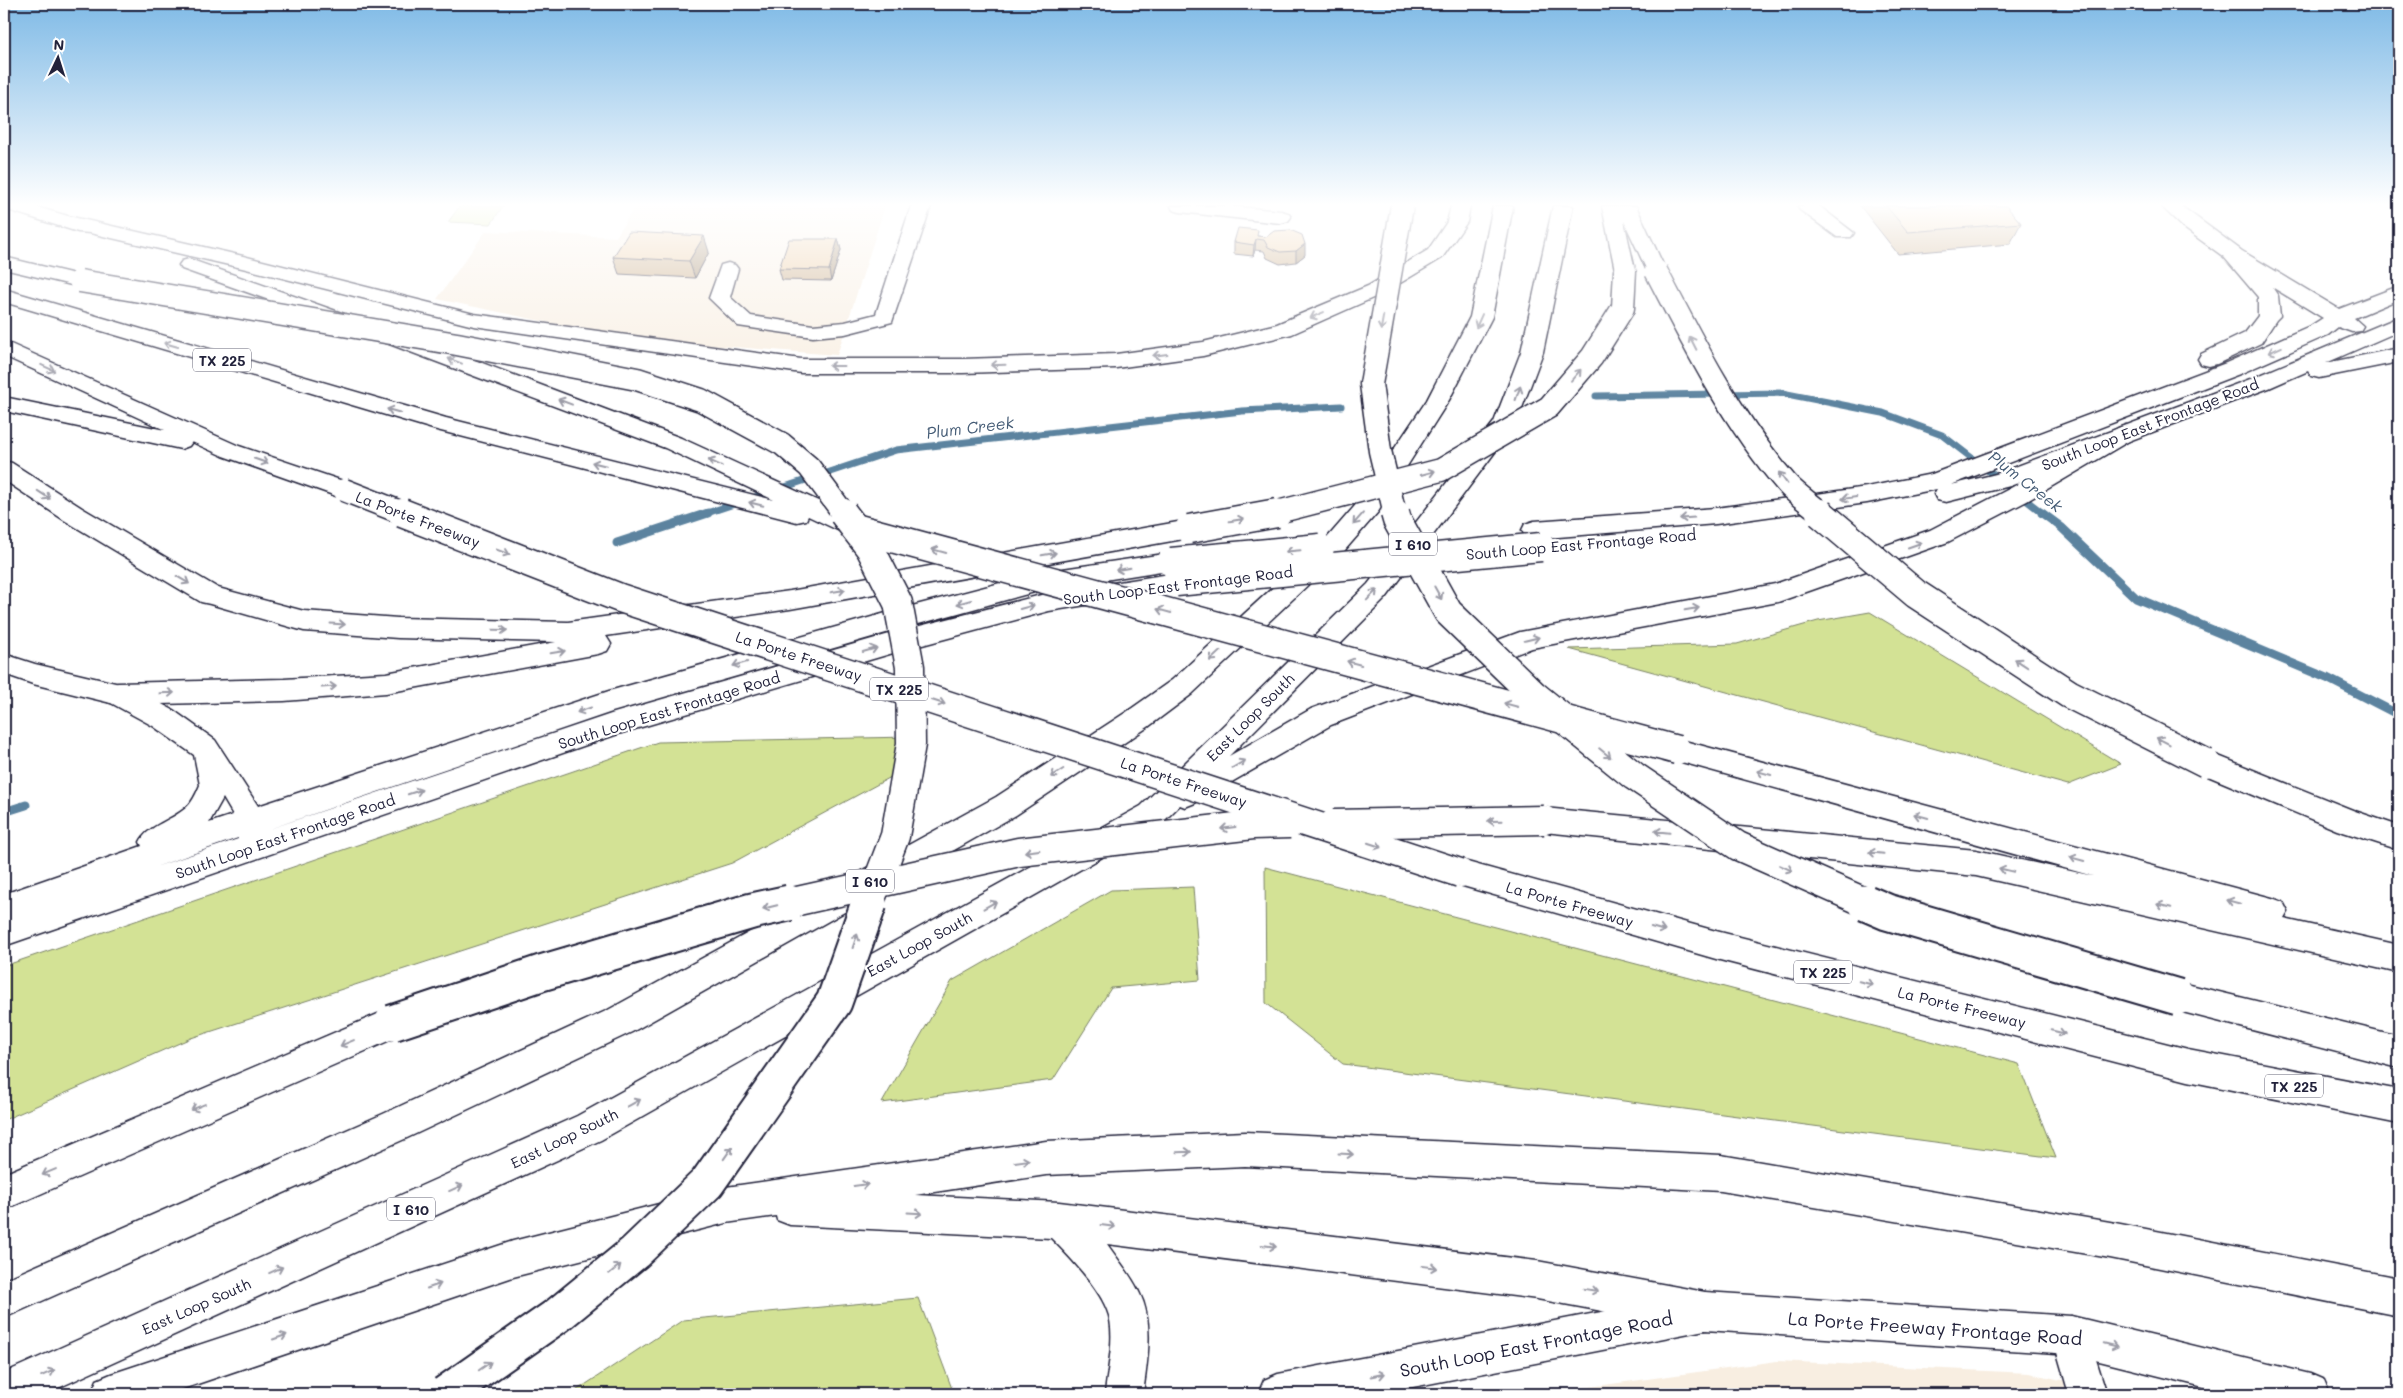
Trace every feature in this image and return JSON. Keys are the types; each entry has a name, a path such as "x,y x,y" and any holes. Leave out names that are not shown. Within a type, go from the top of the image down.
{"main road":[{"path":"39,271 80,281 457,344 552,362 637,379 701,400 782,444 809,467 870,548 898,604 910,667 911,744 895,836 864,916 834,1002 707,1183 635,1252 558,1315 445,1394"},
{"path":"205,271 501,378 673,443 855,528"},
{"path":"280,271 474,320 801,366 963,366 1116,361 1202,350 1284,329 1375,290 1406,271"},
{"path":"727,271 719,298 745,322 813,331 846,328 885,318 900,271"},
{"path":"1391,271 1371,384 1380,451 1397,520 1448,612 1534,695 1634,776 1738,846 1887,912 2178,997 2399,1052"},
{"name":"I 610","path":"4,1298 394,1126 620,1020 1006,806 1145,714 1182,687 1336,544 1383,487 1438,400 1482,317 1491,271"},
{"name":"East Loop South","path":"4,1393 590,1128 1151,815 1377,591 1505,424 1532,352 1549,271"},
{"path":"4,469 73,514 210,595 304,621 398,628 568,632 790,600 1291,510 1441,470 1549,407 1592,357 1623,308 1625,271"},
{"path":"1656,271 1697,350 1730,405 1788,485 1916,594 2069,694 2206,763 2347,821 2399,838"},
{"path":"1151,815 1321,716 1529,639 1778,593 1939,536 1956,527 2044,461 2126,421 2160,384 2253,338 2269,316 2268,296 2246,271"},
{"path":"2259,271 2370,336"},
{"name":"South Loop East Frontage Road","path":"4,907 54,890 252,834 614,724 890,644 1049,602 1174,572 1537,539 1726,532 1880,511 1904,496 2002,480 2320,330 2338,317 2399,292"},
{"name":"TX 225","path":"4,296 441,424 855,528 2399,947"},
{"name":"South Loop East Frontage Road","path":"2126,421 2261,383 2399,323"},
{"name":"La Porte Freeway","path":"4,348 231,451 344,490 620,598 1460,873 1716,945 2188,1064 2399,1107"},
{"path":"2261,383 2399,355"},
{"path":"4,404 231,451"},
{"path":"4,664 33,674 118,694 284,690 386,683 588,646 790,600"},
{"path":"118,694 163,718 205,748 252,834"},
{"path":"54,890 170,835 199,814 215,786 205,748"},
{"path":"4,1192 392,1023 541,973 752,911 1019,852 1253,825 1544,820 1976,863 2399,959"},
{"name":"South Loop East Frontage Road","path":"4,932 252,834"},
{"path":"111,1394 513,1259 726,1204 1046,1158 1245,1149 1720,1173 2110,1240 2399,1297"},
{"path":"726,1204 1059,1220 1537,1280 1704,1310"},
{"path":"1059,1220 1092,1254 1126,1305 1130,1340 1124,1394"},
{"name":"South Loop East Frontage Road","path":"1278,1394 1704,1310"},
{"name":"La Porte Freeway Frontage Road","path":"1704,1310 2071,1335 2310,1394"},
{"path":"2071,1335 2088,1394"}],"shaded area":[{"path":"457,271 864,271 837,355 707,345 561,325 437,299"},
{"path":"1777,1361 2029,1373 2126,1394 1539,1394"}],"green space":[{"path":"1870,612 2121,764 2068,785 1569,649 1737,644 1818,621"},
{"path":"910,737 891,777 732,863 191,1038 4,1120 4,966 658,742"},
{"path":"1265,867 2019,1064 2056,1158 1343,1064 1266,1003"},
{"path":"1193,887 1200,980 1111,988 1053,1080 882,1103 952,981 1111,890"},
{"path":"918,1298 954,1394 571,1394 683,1320"}],"waterway":[{"name":"Plum Creek","path":"1596,396 1782,393 1883,413 1942,435 2044,514"},
{"name":"Plum Creek","path":"704,514 896,450 1242,411 1341,406"},
{"name":"Plum Creek","path":"617,543 708,513"},
{"name":"Plum Creek","path":"2042,513 2061,527 2136,598 2327,678 2399,715"},
{"name":"Plum Creek","path":"4,812 26,805"}]}
